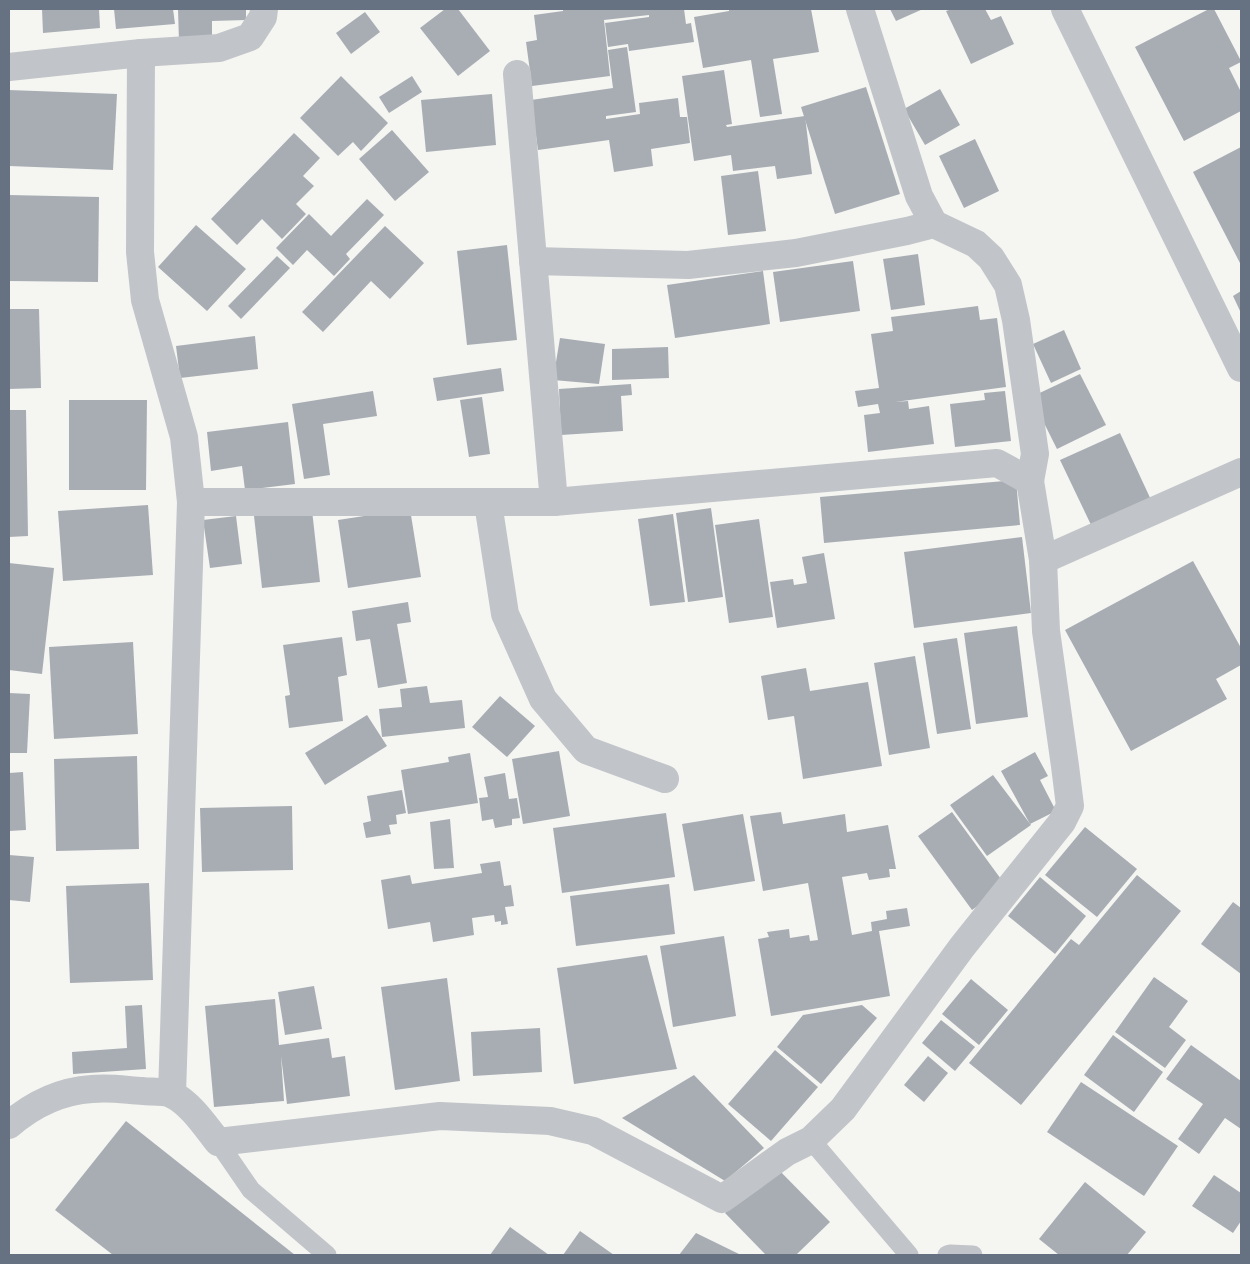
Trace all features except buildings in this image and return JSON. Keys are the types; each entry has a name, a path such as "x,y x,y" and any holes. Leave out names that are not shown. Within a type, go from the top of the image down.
{"street":[{"path":"9,67 141,53 219,48 250,38 263,17 264,9"},
{"path":"9,1125 32,1108 51,1098 92,1089 172,1094 189,1108 218,1142 440,1116 550,1121 593,1131 722,1200 787,1152 811,1140 843,1108 962,947 1062,822 1070,806 1046,631 1043,560 1030,481 1035,454 1016,320 1008,285 991,258 976,244 934,224 919,196 860,9"},
{"path":"1065,9 1241,368"},
{"path":"141,53 140,252 145,300 184,437 191,502 172,1094"},
{"path":"517,74 554,502"},
{"path":"533,261 688,265 796,253 934,224"},
{"path":"191,502 554,502 997,463 1030,481"},
{"path":"1043,560 1241,472"},
{"path":"488,502 504,614 543,699 586,750 665,780"}],"lane":[{"path":"811,1140 909,1255"},
{"path":"218,1142 251,1190 327,1255"},
{"path":"947,1255 972,1255"}]}
